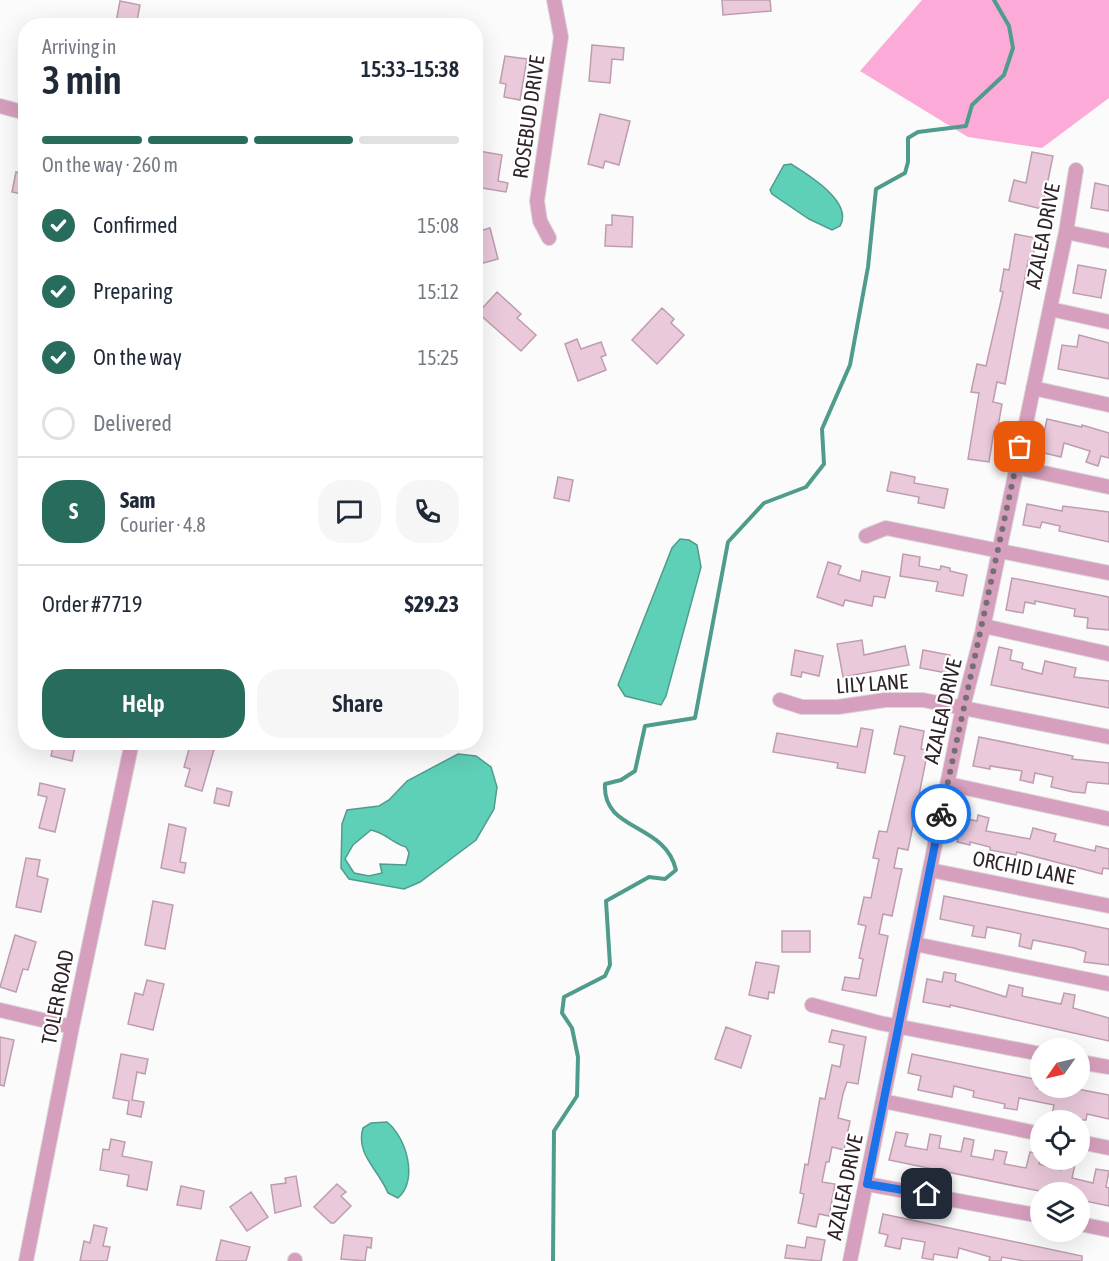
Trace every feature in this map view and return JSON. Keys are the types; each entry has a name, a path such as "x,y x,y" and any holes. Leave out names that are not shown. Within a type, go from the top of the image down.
{"street":[{"name":"ROSEBUD DRIVE","path":"549,238 540,220 537,201 561,37 554,0"},
{"path":"0,106 18,111"},
{"name":"AZALEA DRIVE","path":"850,1261 963,707 984,626 1066,232 1076,170"},
{"path":"1066,232 1109,241"},
{"path":"1050,309 1109,322"},
{"path":"1033,388 1109,405"},
{"path":"1016,467 1109,487"},
{"path":"866,536 886,528 1109,573"},
{"path":"984,626 1109,654"},
{"name":"LILY LANE","path":"780,700 802,707 838,707 885,700 922,700 1109,737"},
{"name":"TOLER ROAD","path":"26,1261 130,750"},
{"path":"948,784 1109,819"},
{"name":"ORCHID LANE","path":"930,870 1109,906"},
{"path":"915,944 1109,984"},
{"path":"812,1005 1030,1052"},
{"path":"0,1010 72,1027"},
{"path":"1090,1064 1109,1067"},
{"path":"883,1101 1030,1132"},
{"path":"1090,1144 1109,1148"},
{"path":"867,1184 1030,1214"},
{"path":"1090,1226 1109,1230"}],"shaded area":[{"path":"922,0 1109,0 1109,98 1042,148 968,137 860,71"},
{"path":"791,164 835,198 843,217 840,226 832,230 809,219 772,194 770,190 784,165"},
{"path":"680,539 689,540 697,545 701,567 666,696 661,705 625,696 618,685 672,548"},
{"path":"458,754 476,756 491,767 497,787 494,809 476,840 420,882 404,889 349,879 341,868 342,824 347,810 379,806 389,800 407,781","holes":["371,830 406,847 409,853 406,865 380,864 382,873 369,876 354,873 345,859 353,845"]},
{"path":"387,1122 400,1138 408,1159 408,1181 398,1198 388,1193 362,1146 363,1128 371,1123"}],"building":[{"path":"722,0 770,0 771,11 723,15"},
{"path":"120,1 140,5 138,18 117,18"},
{"path":"592,45 624,48 623,60 612,59 610,83 589,81"},
{"path":"505,56 527,59 520,100 504,97 506,84 500,83"},
{"path":"600,114 630,121 619,165 605,161 603,168 588,164"},
{"path":"483,152 502,155 498,181 508,183 506,192 483,188"},
{"path":"1032,152 1053,156 1042,209 1009,201 1014,180 1026,183"},
{"path":"16,172 18,172 18,193 12,192"},
{"path":"1095,183 1109,186 1109,211 1091,208"},
{"path":"612,215 633,217 632,247 605,246 606,225 612,225"},
{"path":"490,228 498,259 483,263 483,230"},
{"path":"1015,234 1036,238 1032,262 1028,261 1005,384 997,382 993,402 1002,404 997,432 994,431 989,462 968,459 979,393 971,392 977,364 986,366 1003,292 1000,291 1004,269 1009,270"},
{"path":"1078,265 1106,270 1101,298 1073,293"},
{"path":"497,292 521,314 517,318 536,335 521,351 483,317 483,307"},
{"path":"662,308 674,319 671,323 684,335 657,364 632,340"},
{"path":"1079,335 1109,343 1109,379 1058,369 1062,345 1077,347"},
{"path":"577,339 581,349 601,342 606,355 601,357 606,370 578,381 565,344"},
{"path":"1047,419 1082,427 1082,425 1109,433 1109,458 1101,456 1098,466 1086,462 1090,451 1064,443 1061,457 1040,452"},
{"path":"891,472 915,477 914,483 948,489 944,508 918,503 919,497 887,491"},
{"path":"558,477 573,480 569,501 554,498"},
{"path":"1027,504 1062,511 1063,506 1109,512 1109,542 1059,531 1060,526 1042,522 1040,528 1023,525"},
{"path":"903,554 920,557 919,566 940,570 941,566 967,575 963,596 936,591 938,582 900,576"},
{"path":"828,562 841,566 838,574 860,581 862,571 890,577 885,598 874,596 872,606 845,600 843,606 817,597"},
{"path":"1012,578 1109,597 1109,630 1087,628 1088,618 1074,616 1075,609 1035,601 1035,604 1025,602 1023,613 1006,610"},
{"path":"862,640 864,655 905,646 909,665 843,677 837,644"},
{"path":"999,647 1012,650 1010,660 1023,663 1022,669 1042,674 1045,661 1076,668 1074,677 1109,681 1109,708 991,685"},
{"path":"795,650 823,656 819,676 802,672 801,677 791,675"},
{"path":"923,650 950,655 947,673 920,668"},
{"path":"900,726 924,731 921,749 928,750 908,850 898,848 894,868 902,869 892,916 883,914 879,934 888,936 876,996 842,990 845,977 859,979 863,959 859,958 866,926 858,924 864,897 871,898 879,859 873,858 879,831 887,832 905,756 894,754"},
{"path":"861,728 873,730 865,773 837,768 838,763 773,752 777,733 857,747"},
{"path":"979,737 1073,756 1072,759 1109,763 1109,784 1087,782 1085,793 1073,792 1051,787 1053,777 1035,773 1033,783 1020,780 1022,771 973,766"},
{"path":"52,750 74,750 72,761 51,756"},
{"path":"189,750 214,750 202,791 185,786 190,769 184,767"},
{"path":"40,783 65,789 55,832 39,828 47,797 38,795"},
{"path":"217,788 232,792 229,806 214,803"},
{"path":"978,815 989,818 986,831 1030,839 1033,828 1056,834 1054,841 1095,851 1096,846 1109,849 1109,869 1103,868 1102,874 1017,852 1016,855 990,850 990,847 970,842 970,845 957,842 962,818 977,821"},
{"path":"169,824 186,828 180,862 186,863 184,873 161,868"},
{"path":"26,858 40,860 37,876 48,879 41,912 16,907"},
{"path":"944,896 1109,929 1109,965 1084,962 1086,952 1074,948 1033,940 1031,949 1019,946 1021,934 1008,931 987,927 985,938 972,936 974,926 940,919"},
{"path":"153,901 173,905 165,949 145,945"},
{"path":"782,931 810,931 810,952 782,952"},
{"path":"15,935 36,942 28,970 23,969 16,992 0,987"},
{"path":"756,962 779,966 774,993 769,992 768,999 749,995"},
{"path":"944,972 956,974 955,981 1006,997 1009,985 1023,988 1022,996 1061,1004 1064,993 1075,995 1073,1008 1109,1018 1109,1041 950,1005 950,1007 923,1002 927,979 942,982"},
{"path":"147,980 164,984 153,1030 128,1024 135,993 143,995"},
{"path":"726,1027 751,1036 741,1068 715,1059"},
{"path":"832,1030 866,1037 858,1084 847,1082 838,1118 850,1121 844,1150 832,1147 829,1162 826,1162 822,1182 835,1184 829,1216 819,1214 816,1227 798,1223 804,1194 800,1193 805,1164 808,1165 820,1098 825,1099 832,1065 840,1067 844,1045 829,1042"},
{"path":"0,1037 14,1040 4,1086 0,1085"},
{"path":"121,1054 148,1059 145,1074 137,1072 132,1100 144,1102 141,1117 127,1114 129,1101 113,1098"},
{"path":"912,1054 1030,1078 1030,1098 1090,1098 1090,1091 1109,1095 1109,1119 1090,1115 1090,1110 1053,1110 1054,1105 1019,1098 1017,1110 1004,1108 1005,1104 973,1097 974,1091 954,1086 952,1097 918,1090 921,1076 908,1073"},
{"path":"896,1132 908,1134 905,1146 927,1150 930,1134 941,1136 939,1148 961,1152 964,1138 974,1140 971,1156 993,1160 995,1150 1007,1152 1004,1164 1026,1168 1030,1152 1030,1170 1074,1170 1072,1178 1089,1182 1030,1182 1030,1189 889,1160"},
{"path":"111,1139 125,1142 122,1156 152,1162 147,1190 127,1186 129,1175 100,1170 103,1149 109,1150"},
{"path":"1096,1169 1109,1171 1106,1187 1109,1188 1109,1206 1090,1202 1090,1182 1093,1183"},
{"path":"296,1176 301,1206 275,1213 271,1185 286,1183 285,1178"},
{"path":"337,1184 346,1192 341,1196 351,1206 334,1223 331,1223 314,1207"},
{"path":"181,1186 204,1191 201,1209 177,1205"},
{"path":"251,1192 268,1217 247,1231 230,1207"},
{"path":"883,1214 1082,1256 1082,1261 1024,1261 1002,1257 1001,1261 989,1261 990,1257 959,1248 957,1258 934,1254 933,1260 922,1258 925,1242 902,1238 900,1249 885,1246 888,1235 879,1233"},
{"path":"94,1225 107,1228 103,1246 110,1247 107,1261 80,1261 84,1241 90,1243"},
{"path":"344,1235 372,1238 371,1248 367,1247 365,1261 341,1259"},
{"path":"807,1237 825,1240 821,1261 785,1258 787,1245 805,1248"},
{"path":"221,1240 250,1247 246,1261 216,1261"}],"waterway":[{"path":"553,1261 554,1131 577,1096 578,1057 572,1028 562,1013 564,997 605,976 610,965 606,901 649,877 665,879 676,870 670,854 660,843 623,820 613,811 607,800 605,784 621,780 635,771 645,726 695,718 728,542 764,503 806,487 824,464 822,429 850,365 868,267 876,189 905,173 908,162 908,138 918,132 966,126 972,105 1004,75 1013,48 1009,26 994,0"}],"way so far":[{"path":"941,814 963,707 982,633 1020,447"}],"route":[{"path":"927,1194 867,1184 941,814"}]}
